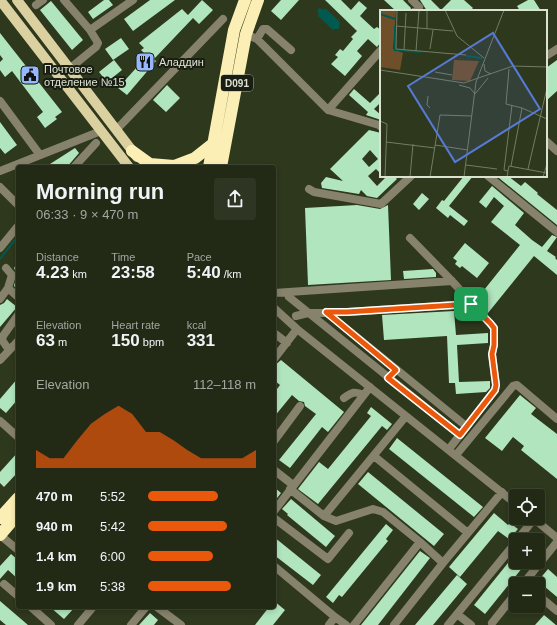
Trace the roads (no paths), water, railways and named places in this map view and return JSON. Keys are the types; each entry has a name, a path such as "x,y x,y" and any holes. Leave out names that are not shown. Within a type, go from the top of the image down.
{"highway":[{"name":"D091","path":"209,165 234,30 245,0"},
{"name":"D091","path":"221,165 258,0"},
{"path":"177,165 195,158 214,142"},
{"path":"132,151 150,164 162,165"},
{"path":"1,516 16,500"},
{"path":"0,535 16,516"}],"main road":[{"path":"0,0 127,165"},
{"path":"17,0 142,165"}],"street":[{"path":"36,6 43,0"},
{"path":"64,0 90,30 98,43 96,47 69,69"},
{"path":"90,30 133,0"},
{"path":"412,0 419,7 416,10"},
{"path":"116,130 222,19"},
{"path":"291,50 268,29 264,29 251,36 328,110 380,126"},
{"path":"547,55 557,49"},
{"path":"328,110 380,51"},
{"path":"0,101 40,155"},
{"path":"1,169 101,131"},
{"path":"547,142 557,151"},
{"path":"76,165 96,143"},
{"path":"309,189 314,192 381,204 410,177"},
{"path":"489,177 557,232"},
{"path":"1,191 16,203"},
{"path":"0,248 16,228"},
{"path":"0,252 16,232"},
{"path":"410,238 452,281 494,328 494,345 492,354 496,385 495,390 449,449"},
{"path":"0,298 8,288 12,275 6,268"},
{"path":"276,293 452,281"},
{"path":"8,288 16,295"},
{"path":"288,297 460,435"},
{"path":"296,316 308,313 471,304"},
{"path":"276,310 297,329 509,498"},
{"path":"326,312 466,426"},
{"path":"9,350 2,340 3,336 16,319"},
{"path":"276,356 297,329"},
{"path":"276,335 286,343"},
{"path":"0,360 16,343"},
{"path":"388,378 396,370"},
{"path":"456,455 513,386 517,385 557,419"},
{"path":"276,508 370,387"},
{"path":"344,398 350,393 356,392 364,395"},
{"path":"276,438 300,406"},
{"path":"324,516 406,416"},
{"path":"0,421 16,434"},
{"path":"374,456 468,534"},
{"path":"276,472 324,516 336,521 373,509 383,512 443,563"},
{"path":"394,625 502,492"},
{"path":"276,520 328,559 349,533"},
{"path":"523,533 529,525"},
{"path":"541,525 557,538"},
{"path":"0,535 16,548"},
{"path":"354,625 420,542"},
{"path":"530,577 557,542"},
{"path":"448,625 509,551"},
{"path":"276,568 346,625"},
{"path":"4,584 16,594"},
{"path":"545,601 557,611"},
{"path":"492,623 509,602"},
{"path":"33,609 52,625"},
{"path":"78,625 88,609"},
{"path":"131,625 144,609"},
{"path":"160,609 181,625"},
{"path":"457,614 471,625"},
{"path":"329,625 335,617"}],"water":[{"path":"319,8 324,10 325,8 340,22 339,29 333,30 318,16 317,11"}],"waterway":[{"path":"0,259 16,239"}],"place":[{"name":"Аладдин","path":"145,62"},
{"name":"Почтовое отделение №15","path":"30,75"}]}
